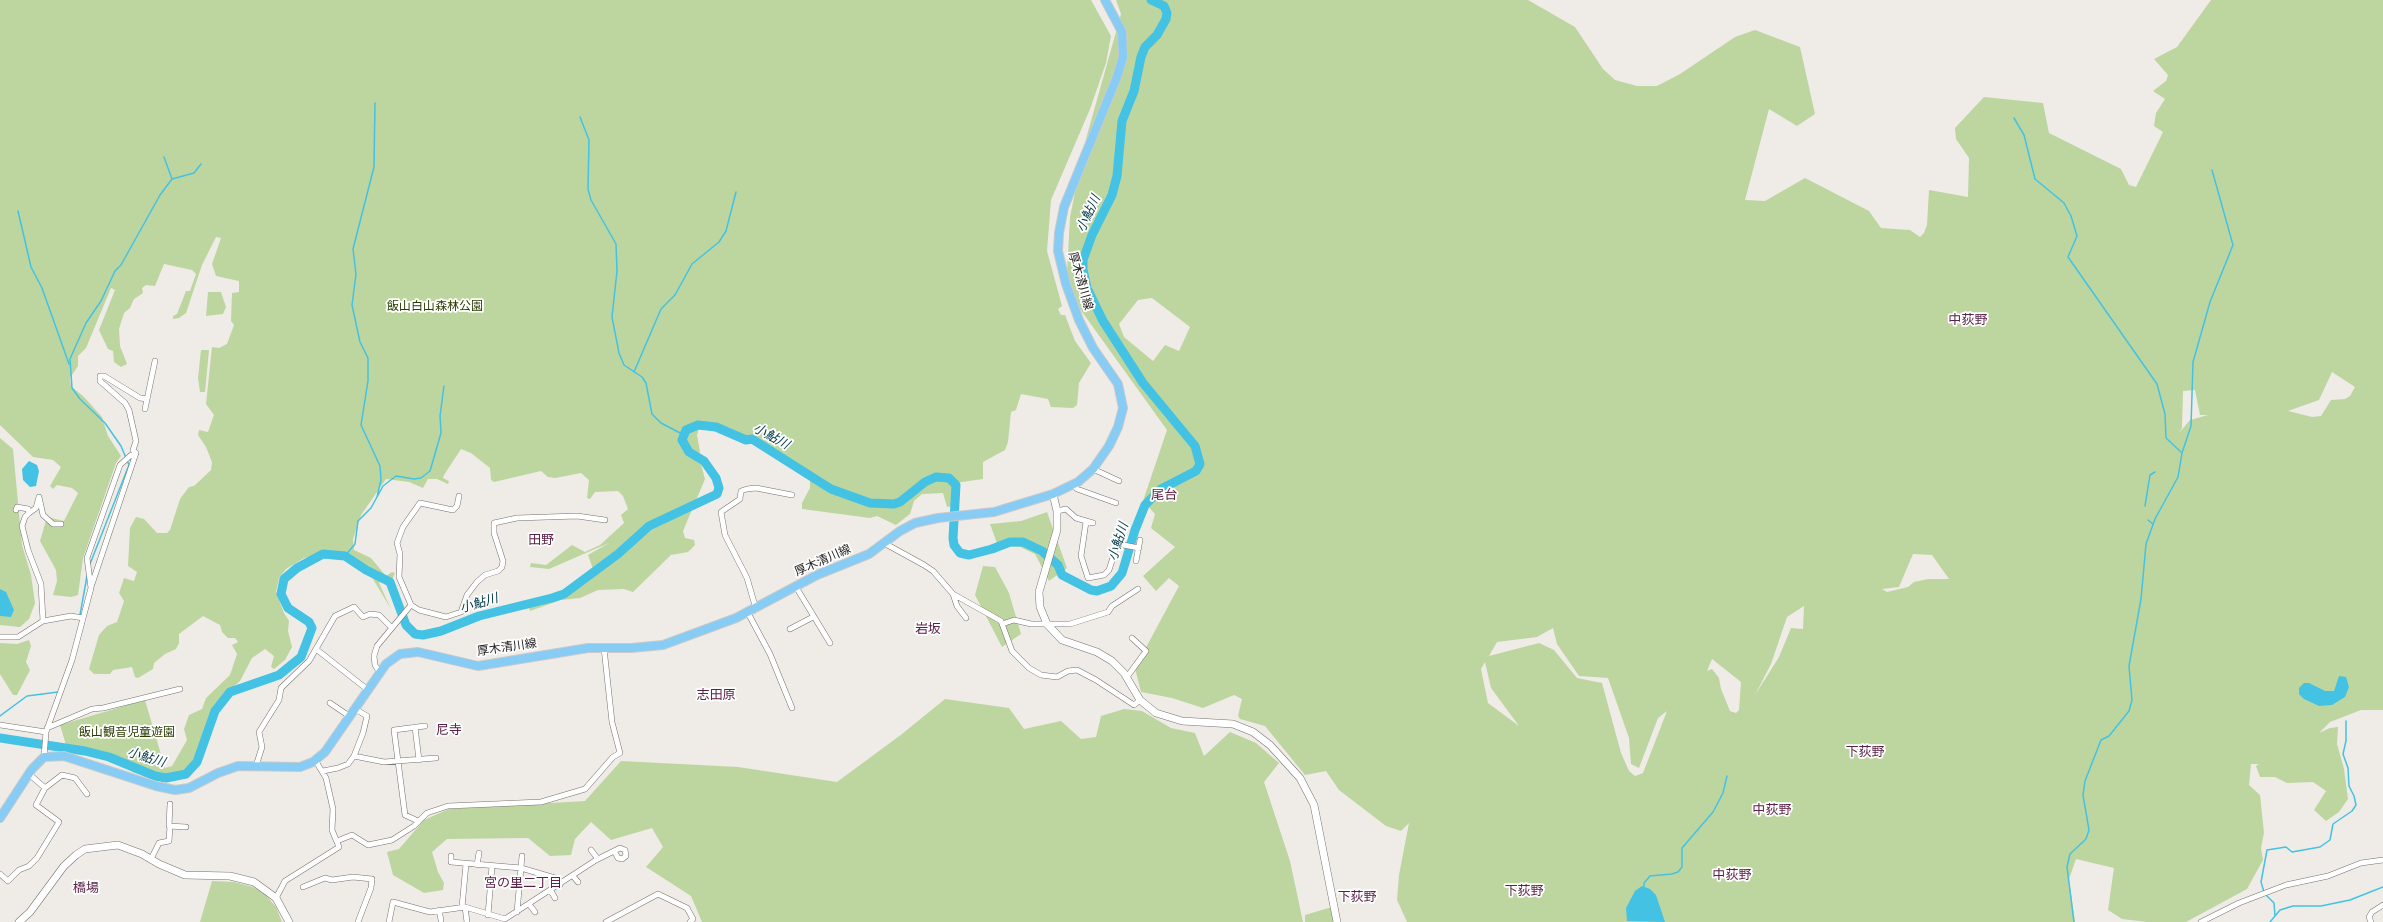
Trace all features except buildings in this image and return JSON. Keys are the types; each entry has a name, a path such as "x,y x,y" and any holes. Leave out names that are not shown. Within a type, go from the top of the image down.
{"main road":[{"name":"厚木清川線","path":"44,755 64,756 156,786 175,790 189,788 229,768 256,766 300,767 315,760 328,747 380,673 393,658 408,652 418,652 478,666 588,648 632,648 663,645 752,611 796,587 869,554 903,528 915,523 944,517 994,512 1053,494 1076,484 1093,469 1117,432 1122,414 1122,401 1118,384 1088,338 1073,306 1062,271 1058,243 1064,208 1117,77 1123,57 1122,32 1105,0"},
{"path":"0,818 29,774 44,755"}],"street":[{"path":"145,410 155,361"},
{"path":"44,755 46,732 65,682 91,588 136,453 133,450 136,441 129,410 125,403 100,381 100,376 104,376 140,398 147,398"},
{"path":"91,588 87,558 120,465 131,456 135,457"},
{"path":"1093,469 1119,481"},
{"path":"1076,484 1077,489 1116,503"},
{"path":"792,495 756,488 747,489 741,491 740,499 721,512 725,535 747,578 752,611 792,708"},
{"path":"1053,494 1057,511 1057,530 1044,574 1039,598 1040,607 1047,624 1062,640 1106,657 1126,677 1140,700 1150,709 1167,718 1182,721 1233,724 1246,728 1264,740 1289,765 1304,785 1314,806 1337,922"},
{"path":"43,621 41,584 28,550 22,526 25,517 36,508 39,496 43,515 53,524 60,524"},
{"path":"459,496 457,506 454,510 420,503 402,527 397,543 400,554 399,577 410,606 446,617 461,612 467,595 477,582 485,575 498,571 502,567 503,561 494,532 494,523 517,518 532,517 577,516 605,520"},
{"path":"1062,504 1076,518 1093,523"},
{"path":"16,510 17,507 28,509 29,513"},
{"path":"1057,511 1066,509"},
{"path":"1086,522 1081,556 1088,578 1104,575 1109,570 1119,543 1138,548"},
{"path":"1136,561 1140,540"},
{"path":"884,543 930,568 953,594 1001,621 1012,651 1027,666 1041,675 1056,677 1068,671 1077,670 1096,680 1134,705 1140,700"},
{"path":"796,587 830,643"},
{"path":"1002,624 1014,620 1047,624 1070,624 1108,612 1112,606 1138,589"},
{"path":"953,594 957,606 966,618"},
{"path":"380,673 375,665 374,653 377,646 391,627 410,606"},
{"path":"256,766 262,747 259,732 280,700 281,688 309,661 335,616 352,607 363,617 370,614 379,615 391,627"},
{"path":"0,637 18,637 43,621 71,616 83,618"},
{"path":"790,628 814,617"},
{"path":"1126,677 1146,651 1132,638"},
{"path":"337,841 352,835 368,845 392,840 427,813 448,806 541,802 585,789 613,757 620,753 612,722 604,648"},
{"path":"316,649 333,660 368,690"},
{"path":"0,725 46,732 92,709 180,689"},
{"path":"330,703 349,716"},
{"path":"323,771 348,764 354,756 363,733 367,716 355,709"},
{"path":"418,821 405,815 394,730 425,726"},
{"path":"415,727 419,760"},
{"path":"354,756 384,762 436,758"},
{"path":"276,898 285,881 338,849 337,841 332,830 333,809 323,771 315,760"},
{"path":"29,774 46,788"},
{"path":"0,874 8,881 19,870 29,866 37,858 59,822 36,806 46,788 62,775 75,778 86,794"},
{"path":"151,859 159,843 169,841 170,804"},
{"path":"170,826 186,827"},
{"path":"19,922 30,912 64,866 85,849 118,845 185,875 246,879 264,888 276,898 289,922"},
{"path":"591,850 598,859"},
{"path":"388,922 393,902 430,912 463,907 505,919 551,891 598,859 614,851"},
{"path":"477,864 479,853"},
{"path":"451,856 451,862 520,868 555,878 560,885"},
{"path":"517,912 522,856"},
{"path":"2201,922 2262,893 2286,885 2328,876 2362,863 2383,860"},
{"path":"466,864 463,907 467,922"},
{"path":"488,915 492,866"},
{"path":"574,876 578,882"},
{"path":"303,886 315,883 325,878 332,880 353,877 374,879 358,922"},
{"path":"551,891 555,898"},
{"path":"606,922 658,894 687,908 693,919 690,922"},
{"path":"530,904 535,912"},
{"path":"2371,922 2370,916 2372,912 2383,905"},
{"path":"415,914 417,908"},
{"path":"439,910 441,920"}],"green space":[{"path":"0,0 1091,0 1111,36 1106,63 1090,109 1051,200 1047,251 1062,306 1058,309 1061,315 1065,315 1075,341 1091,363 1079,383 1077,405 1073,408 1051,407 1048,399 1021,394 1016,410 1011,412 1008,442 1005,450 983,462 983,479 955,483 954,506 947,507 943,493 922,494 914,501 910,514 896,525 877,516 870,518 802,509 802,503 810,488 810,479 792,468 786,458 730,428 714,426 699,428 697,435 700,451 699,457 705,479 683,531 685,538 694,540 695,545 688,552 671,555 633,592 624,589 598,590 580,598 561,600 530,611 527,602 543,597 550,598 597,572 593,569 588,555 609,543 549,569 530,567 531,563 546,565 572,545 585,552 600,545 624,523 621,515 628,509 623,496 618,491 595,492 590,499 587,498 589,480 581,473 555,478 548,477 541,471 494,482 491,480 490,468 471,453 461,449 444,475 443,478 449,481 448,484 437,479 428,479 423,488 409,482 386,479 361,515 353,539 354,550 371,558 386,576 392,572 395,573 392,580 383,579 379,583 391,609 367,569 346,559 330,554 304,558 286,569 279,578 276,592 284,613 289,621 288,631 292,647 285,660 274,669 271,667 274,656 265,649 252,658 240,681 221,698 204,742 181,779 166,782 132,772 127,762 66,745 60,725 145,700 165,768 172,766 187,740 184,729 189,715 202,709 206,698 230,675 237,654 232,645 238,642 235,638 228,638 222,632 220,625 203,616 179,634 179,643 176,649 165,654 154,663 153,669 138,678 135,677 132,667 113,670 110,674 94,674 89,669 99,635 107,626 117,622 124,601 119,593 124,578 134,581 137,572 128,566 130,528 136,517 144,519 157,533 167,533 170,530 180,499 189,487 194,486 211,470 212,462 206,447 198,435 199,430 208,432 214,415 206,404 212,347 219,348 227,344 234,325 231,321 232,293 239,292 239,281 216,276 212,264 221,238 216,237 202,265 186,313 179,318 173,319 173,316 177,314 186,291 190,291 196,274 192,270 164,264 155,286 146,285 142,288 143,293 134,299 130,308 124,313 119,329 120,346 127,364 121,367 114,362 113,351 108,349 99,330 115,290 111,288 86,348 78,356 78,366 70,378 71,386 84,397 102,417 108,436 121,456 116,463 83,558 78,595 71,597 53,595 57,581 56,570 40,541 47,517 64,521 78,493 72,488 57,485 53,489 50,486 61,467 53,460 33,457 0,425"},
{"path":"1116,0 1528,0 1575,27 1603,69 1615,80 1637,86 1657,86 1680,74 1735,37 1755,30 1800,47 1815,114 1797,126 1769,109 1745,200 1765,201 1805,178 1869,211 1881,228 1910,230 1920,237 1924,233 1927,225 1929,190 1968,197 1969,158 1956,139 1955,128 1984,97 2043,103 2049,133 2121,169 2129,185 2136,187 2163,132 2154,126 2156,113 2165,99 2153,91 2166,81 2168,75 2154,59 2177,47 2211,0 2383,0 2383,710 2361,710 2330,722 2319,733 2330,728 2338,727 2337,744 2344,769 2348,799 2339,812 2326,821 2314,810 2326,791 2313,782 2287,783 2275,777 2260,777 2256,766 2259,764 2251,764 2249,785 2260,795 2264,833 2261,848 2263,860 2247,889 2186,922 2147,922 2122,919 2108,910 2114,868 2076,859 2069,879 2075,922 1407,922 1397,900 1399,875 1409,823 1401,831 1386,826 1339,790 1326,771 1305,775 1265,726 1240,719 1238,716 1242,699 1234,695 1203,708 1172,698 1141,692 1135,668 1179,586 1169,578 1156,591 1143,576 1175,547 1151,528 1155,514 1143,501 1167,430 1080,309 1067,273 1070,217 1086,139 1121,14","holes":["1152,298 1190,327 1179,351 1165,345 1153,361 1124,337 1119,324 1138,300","2332,372 2355,387 2350,396 2345,399 2331,400 2321,416 2312,417 2288,411 2319,400","2195,390 2200,415 2208,415 2190,420 2179,433 2182,428 2183,391","1913,554 1932,555 1949,579 1928,579 1914,582 1908,587 1887,592 1882,589 1899,587","1804,606 1803,629 1791,628 1779,657 1755,695 1771,664 1787,617","1553,628 1557,644 1579,676 1608,678 1629,738 1631,764 1639,768 1658,718 1667,711 1643,773 1635,776 1629,771 1621,753 1602,683 1577,678 1554,650 1539,643 1489,656 1497,642 1537,637","1712,659 1741,682 1739,710 1736,713 1730,711 1721,689 1719,678 1712,669 1707,671","1485,662 1491,688 1519,726 1488,703 1481,669"]},
{"path":"208,292 221,292 226,307 223,314 206,316"},
{"path":"201,350 209,350 205,392 200,392 198,378"},
{"path":"0,438 13,449 22,545 31,575 35,603 29,619 20,627 0,625"},
{"path":"1047,512 1067,568 1049,581 1035,554 1020,547 998,546 990,524 1021,521"},
{"path":"983,566 995,567 1009,593 1021,634 1002,647 975,595"},
{"path":"29,640 31,646 26,662 30,670 17,695 13,695 0,674 0,643 17,644"},
{"path":"945,699 1009,708 1024,729 1061,721 1081,739 1096,737 1101,716 1124,709 1142,711 1171,728 1195,733 1204,756 1230,732 1256,743 1279,763 1264,782 1290,861 1303,922 702,922 691,896 646,867 663,847 652,828 611,840 591,822 575,839 571,855 550,856 528,838 447,839 432,852 438,872 444,883 443,890 424,893 393,875 387,852 399,849 424,820 449,809 585,801 621,761 738,767 837,782 902,734"},
{"path":"212,881 234,882 253,887 265,894 276,907 282,922 200,922"},
{"path":"1332,907 1335,922 1305,922 1305,915"}],"water":[{"path":"29,461 37,465 39,471 36,486 30,487 23,480 22,469"},
{"path":"0,589 6,592 14,610 11,617 0,616"},
{"path":"2339,676 2346,677 2349,687 2345,697 2332,705 2319,706 2304,699 2299,694 2299,688 2304,683 2309,683 2325,691 2334,691"},
{"path":"1642,886 1650,889 1656,895 1665,922 1627,921 1626,908 1635,891"}],"waterway":[{"name":"小鮎川","path":"0,738 85,751 109,757 155,776 166,778 186,774 197,762 215,711 230,692 279,675 301,657 312,628 309,622 288,608 281,594 284,579 297,568 323,554 345,556 366,570 390,582 406,625 415,634 423,635 441,631 479,616 564,594 618,554 649,526 717,494 719,488 716,478 704,461 689,452 682,440 686,430 698,425 716,427 746,440 752,439 831,489 870,503 894,504 900,502 925,482 936,477 949,478 956,485 953,538 954,545 960,553 969,555 992,549 1010,542 1023,542 1042,551 1058,565 1062,575 1091,590 1097,591 1111,586 1122,573 1135,530 1145,505 1161,489 1196,471 1200,464 1195,446 1143,383 1103,321 1087,288 1083,269 1083,260 1092,235 1112,195 1117,176 1122,121 1134,91 1141,57 1145,47 1157,35 1166,19 1167,13 1164,6 1151,0"},
{"path":"375,103 374,167 353,249 356,274 352,305 360,342 368,358 368,381 361,425 380,466 381,480 377,497"},
{"path":"580,117 589,140 588,189 591,200 616,244 617,271 612,317 619,353 624,365 642,377 646,383 652,414 661,423 684,435"},
{"path":"2014,118 2024,135 2035,179 2064,203 2071,216 2077,236 2068,257 2157,384 2165,414 2166,438 2181,452"},
{"path":"164,157 172,179"},
{"path":"90,564 129,465 121,446 105,423 80,399 72,388 70,359 86,323 101,301 115,271 121,265 160,195 172,179 194,173 201,164"},
{"path":"2074,922 2067,867 2070,854 2086,839 2089,830 2083,795 2085,781 2101,740 2109,736 2129,711 2132,700 2129,666 2141,599 2146,544 2155,519 2178,477 2182,453 2191,426 2193,362 2210,302 2233,245 2212,170"},
{"path":"634,372 661,309 675,295 692,264 719,242 726,231 736,192"},
{"path":"18,211 31,267 42,288 69,364"},
{"path":"345,556 355,544 358,521 371,508 383,486 396,476 414,479 421,478 430,471 441,433 440,416 444,386"},
{"path":"2145,506 2150,475 2155,472"},
{"path":"2148,520 2153,524"},
{"path":"80,615 87,576"},
{"path":"0,716 27,696 58,692"},
{"path":"2264,892 2261,882 2267,850 2286,847 2292,852 2320,847 2330,840 2333,824 2352,811 2356,805 2354,796 2349,786 2348,768 2343,754 2346,741 2346,721"},
{"path":"1644,888 1644,883 1650,876 1672,874 1678,872 1682,867 1682,848 1713,812 1723,793 1727,776"},
{"path":"2270,922 2280,910 2293,906 2321,906 2350,900 2383,887"},
{"path":"2266,895 2274,903 2275,916"}],"district":[{"name":"中荻野","path":"1968,321"},
{"name":"尾台","path":"1164,496"},
{"name":"田野","path":"541,541"},
{"name":"岩坂","path":"928,630"},
{"name":"志田原","path":"716,696"},
{"name":"尼寺","path":"449,731"},
{"name":"下荻野","path":"1865,753"},
{"name":"中荻野","path":"1772,811"},
{"name":"中荻野","path":"1732,876"},
{"name":"宮の里二丁目","path":"523,884"},
{"name":"橋場","path":"86,889"},
{"name":"下荻野","path":"1524,892"},
{"name":"下荻野","path":"1357,898"}],"park label":[{"name":"飯山白山森林公園","path":"435,307"},
{"name":"飯山観音児童遊園","path":"127,733"}]}
